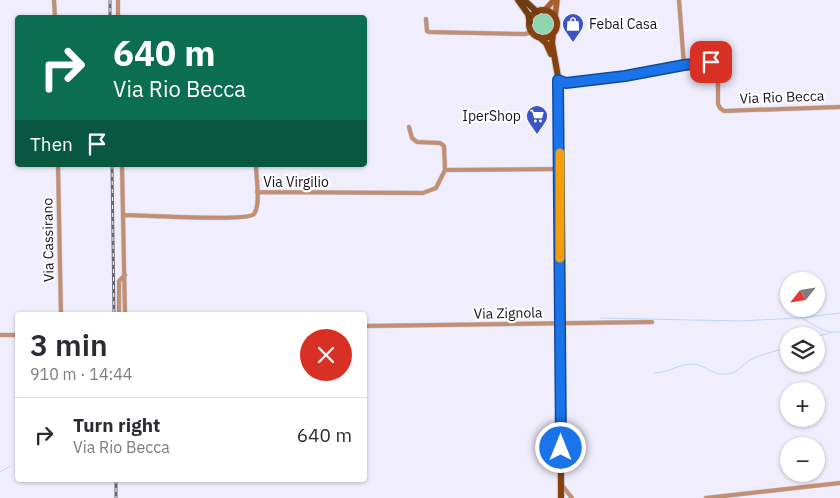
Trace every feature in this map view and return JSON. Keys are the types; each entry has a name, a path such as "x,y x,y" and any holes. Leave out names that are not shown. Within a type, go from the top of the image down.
{"highway":[{"path":"518,0 528,14 530,22"},
{"path":"524,0 541,11"}],"main road":[{"path":"556,0 532,16 530,22 532,32 546,43 558,78"},
{"path":"556,0 555,17 557,26 553,34 552,43 558,78 560,169 561,498"},
{"path":"541,11 548,11 555,17"},
{"path":"539,37 545,38 553,34"}],"street":[{"path":"54,0 55,15"},
{"path":"118,0 118,15"},
{"path":"679,0 684,65"},
{"path":"426,19 427,31 429,32 525,34 532,32"},
{"name":"Via Rio Becca","path":"558,78 566,83 625,76 711,62 718,70 718,104 724,111 840,107"},
{"path":"409,127 412,138 417,142 440,143 444,146 446,170 560,169"},
{"name":"Via Cassirano","path":"58,167 61,312"},
{"path":"122,167 125,312"},
{"path":"256,167 257,192"},
{"name":"Via Virgilio","path":"124,215 250,217 257,206 257,192 423,193 436,188 446,170"},
{"path":"119,312 119,280 125,275"},
{"name":"Via Zignola","path":"367,326 652,322"},
{"path":"0,335 15,335"},
{"path":"561,484 572,498"},
{"path":"706,498 840,484"}],"green space":[{"path":"543,13 551,16 554,24 551,32 543,35 535,32 532,24 535,16"}],"waterway":[{"path":"601,318 739,321 799,318 840,313"},
{"path":"803,319 823,330 832,332"},
{"path":"825,334 840,332"},
{"path":"654,373 692,364 700,365 717,373 727,374 735,372 756,357 780,350"},
{"path":"0,472 10,466"}],"railway":[{"path":"110,0 110,15"},
{"path":"112,167 114,312"},
{"path":"116,482 116,498"}],"slow traffic":[{"path":"560,153 560,258"}],"place":[{"name":"Febal Casa","path":"573,43"},
{"name":"IperShop","path":"537,135"}],"route":[{"path":"561,448 560,88 558,80 566,83 625,76 711,62"}]}
